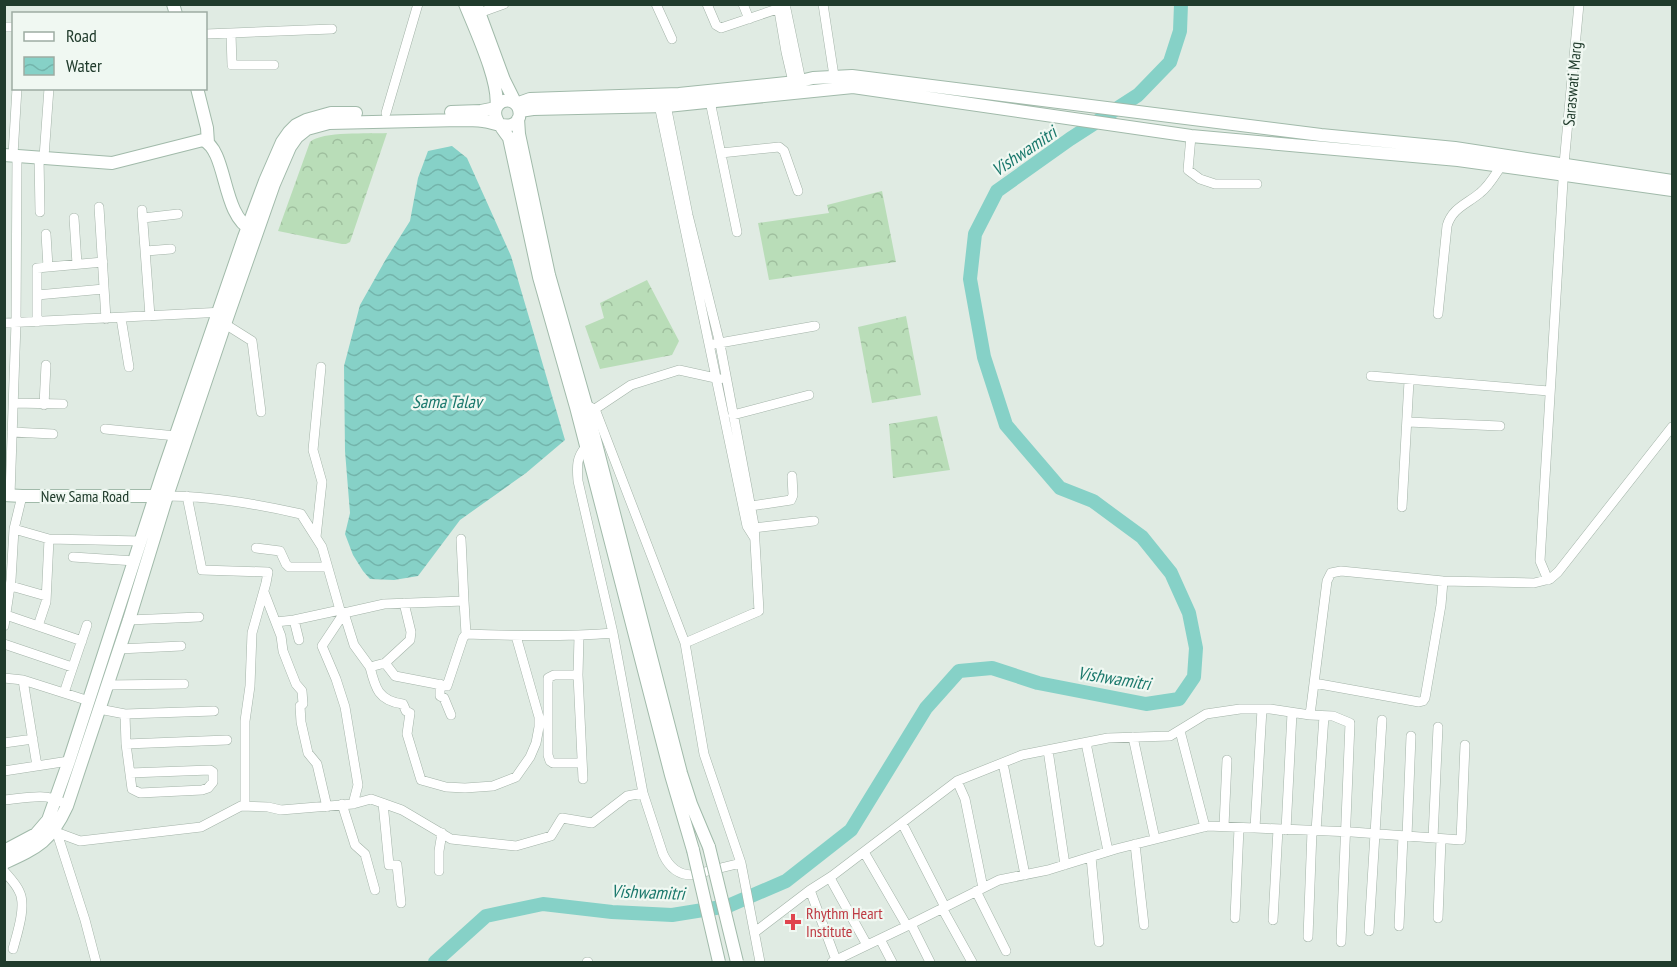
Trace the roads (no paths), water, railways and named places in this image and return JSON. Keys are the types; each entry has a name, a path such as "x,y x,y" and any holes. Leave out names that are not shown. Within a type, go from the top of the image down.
{"main road":[{"path":"465,4 496,85 495,117 509,138 532,219"},
{"path":"478,9 518,112 519,134 532,219 541,261 586,447 671,775 693,850 719,963"},
{"path":"4,850 36,834 48,820 69,761 94,705 107,685 119,649 117,634 129,620 176,436 251,235 290,147 307,129 318,125 344,122 460,120 508,126 512,125 518,112 530,99 710,101 834,76 852,76 1191,118 1564,169 1672,181"},
{"path":"661,100 794,84 853,87 1191,136 1420,150"},
{"path":"191,90 207,143 215,151 229,197 238,217 251,235"},
{"path":"198,90 207,128 208,154 221,199 232,221 251,235"},
{"path":"995,107 998,94"},
{"path":"251,235 256,203 282,142 296,125 306,120 331,113 482,111 496,108 505,101 513,102 518,112"},
{"path":"12,155 112,163 207,143"},
{"path":"1456,154 1501,166 1564,169 1672,190"},
{"path":"229,197 238,204 256,203"},
{"path":"541,261 591,407 681,772 691,804 710,847 738,963"},
{"path":"4,863 28,851 55,832 67,806 94,705 117,634 140,541 161,496 225,324 224,312"},
{"name":"New Sama Road","path":"12,495 161,496"}],"street":[{"path":"386,113 418,4"},
{"path":"478,9 504,4"},
{"path":"656,4 672,39"},
{"path":"707,4 716,25 721,28 782,6 786,52 794,84"},
{"path":"743,4 749,19"},
{"path":"823,4 834,76"},
{"name":"Saraswati Marg","path":"1548,580 1540,561 1564,169 1578,4"},
{"path":"207,34 332,29"},
{"path":"231,33 232,65 274,64"},
{"path":"4,626 14,530 12,432 16,323 12,155 17,90"},
{"path":"40,212 42,157 49,90"},
{"path":"661,100 696,263 720,344 721,379 747,526 754,532"},
{"path":"710,101 737,232"},
{"path":"1191,136 1188,170 1200,179 1215,184 1257,184"},
{"path":"721,153 776,146 782,148 798,191"},
{"path":"1438,315 1449,219 1454,212 1485,188 1501,166"},
{"path":"99,207 106,319"},
{"path":"150,315 143,214 178,214"},
{"path":"74,218 77,264"},
{"path":"46,234 48,267"},
{"path":"146,251 171,249"},
{"path":"37,322 37,268 103,262"},
{"path":"685,643 759,611 751,506 733,415 709,345 696,263"},
{"path":"37,295 104,289"},
{"path":"4,323 224,312"},
{"path":"121,318 129,367"},
{"path":"225,324 252,341 261,412"},
{"path":"709,345 815,326"},
{"path":"44,405 46,365"},
{"path":"316,537 322,482 313,450 321,367"},
{"path":"721,379 679,370 631,386 591,407 685,643 704,754 741,863 760,963"},
{"path":"1371,376 1549,391"},
{"path":"1402,507 1409,381"},
{"path":"733,415 809,395"},
{"path":"14,403 63,404"},
{"path":"1408,422 1500,426"},
{"path":"1310,715 1327,581 1331,573 1341,571 1443,581 1534,582 1548,580 1558,572 1672,427"},
{"path":"105,429 176,436"},
{"path":"12,432 53,434"},
{"path":"586,447 580,453 577,464 578,481 613,633 643,793 663,854 667,863 674,870 692,875 741,863"},
{"path":"751,506 791,500 792,476"},
{"path":"161,496 187,496 264,505 301,514 322,547 341,611 354,645 370,667 375,689 392,703 403,704 406,711 410,712 407,734 421,780 446,787 493,786 516,777 530,757 539,727 539,717 516,636"},
{"path":"187,496 202,570 267,572 264,592 252,633 250,686 245,721 245,806"},
{"path":"754,532 814,521"},
{"path":"14,530 49,539 140,541"},
{"path":"38,626 46,597 49,539"},
{"path":"385,663 395,676 447,686 466,634 461,539"},
{"path":"256,548 280,551 289,567 327,567"},
{"path":"73,557 135,561"},
{"path":"1314,683 1423,701 1439,616 1443,581"},
{"path":"9,582 46,597"},
{"path":"264,592 281,636 283,651 296,684 302,691 301,722 308,753 316,764 327,807"},
{"path":"276,622 384,604 464,602"},
{"path":"370,667 385,663 407,643 411,636 404,603"},
{"path":"341,611 322,646 345,707 358,784 353,804"},
{"path":"6,615 82,641"},
{"path":"129,620 199,617"},
{"path":"294,620 299,640"},
{"path":"64,693 87,625"},
{"path":"466,634 579,636 613,633"},
{"path":"579,636 578,675 583,779"},
{"path":"4,644 72,667"},
{"path":"119,649 181,646"},
{"path":"578,675 548,678 548,755 549,761 554,763 582,763"},
{"path":"4,678 23,680 125,714 214,711"},
{"path":"23,680 37,766"},
{"path":"107,685 184,684"},
{"path":"440,684 440,696 444,698 451,715"},
{"path":"755,930 830,878 957,781 1022,755 1108,738 1170,736 1206,714 1262,710 1333,716 1350,723 1341,942"},
{"path":"1255,828 1262,710"},
{"path":"1273,920 1292,713"},
{"path":"125,714 126,744 132,789 140,793 202,790 208,788 213,782 213,772 210,770 130,773"},
{"path":"1308,938 1324,716"},
{"path":"1369,931 1382,720"},
{"path":"1438,728 1438,918"},
{"path":"1180,731 1205,827"},
{"path":"1398,926 1411,736"},
{"path":"1133,737 1155,839"},
{"path":"4,743 33,739"},
{"path":"126,744 227,740"},
{"path":"1086,742 1108,851"},
{"path":"810,890 834,961 999,880 1205,827 1346,832 1461,840 1465,745"},
{"path":"1048,750 1065,864"},
{"path":"1224,826 1227,760"},
{"path":"4,771 69,761"},
{"path":"1003,763 1025,875"},
{"path":"957,781 965,799 980,890 1006,951"},
{"path":"55,832 80,841 201,827 234,809 245,806 281,810 353,804 371,799 402,810 451,839 516,846 551,836 562,818 592,823 627,796 643,793"},
{"path":"4,800 56,798 67,806"},
{"path":"383,803 389,865 397,865 401,903"},
{"path":"342,804 355,845 365,854 375,890"},
{"path":"902,823 972,963"},
{"path":"1235,918 1239,828"},
{"path":"55,832 85,920 96,963"},
{"path":"439,871 442,833"},
{"path":"1134,844 1144,925"},
{"path":"864,852 930,963"},
{"path":"1091,857 1099,942"},
{"path":"4,871 20,892 21,899 20,921 13,949"},
{"path":"830,878 867,945"},
{"path":"880,939 892,963"}],"water":[{"name":"Sama Talav","path":"452,146 467,158 511,256 565,440 526,473 460,520 418,576 394,580 370,579 353,555 345,534 350,513 345,451 344,366 360,305 410,221 418,178 428,151"}],"waterway":[{"name":"Vishwamitri","path":"435,962 486,916 543,904 612,912 672,915 728,906 786,881 851,830 926,708 959,671 992,668 1038,683 1146,704 1179,699 1194,677 1196,648 1189,613 1171,573 1142,537 1093,501 1060,488 1006,425 984,357 970,279 975,234 997,191 1070,139 1138,95 1170,62 1180,31 1181,4"}],"place":[{"name":"Rhythm Heart Institute","path":"793,922"}]}
